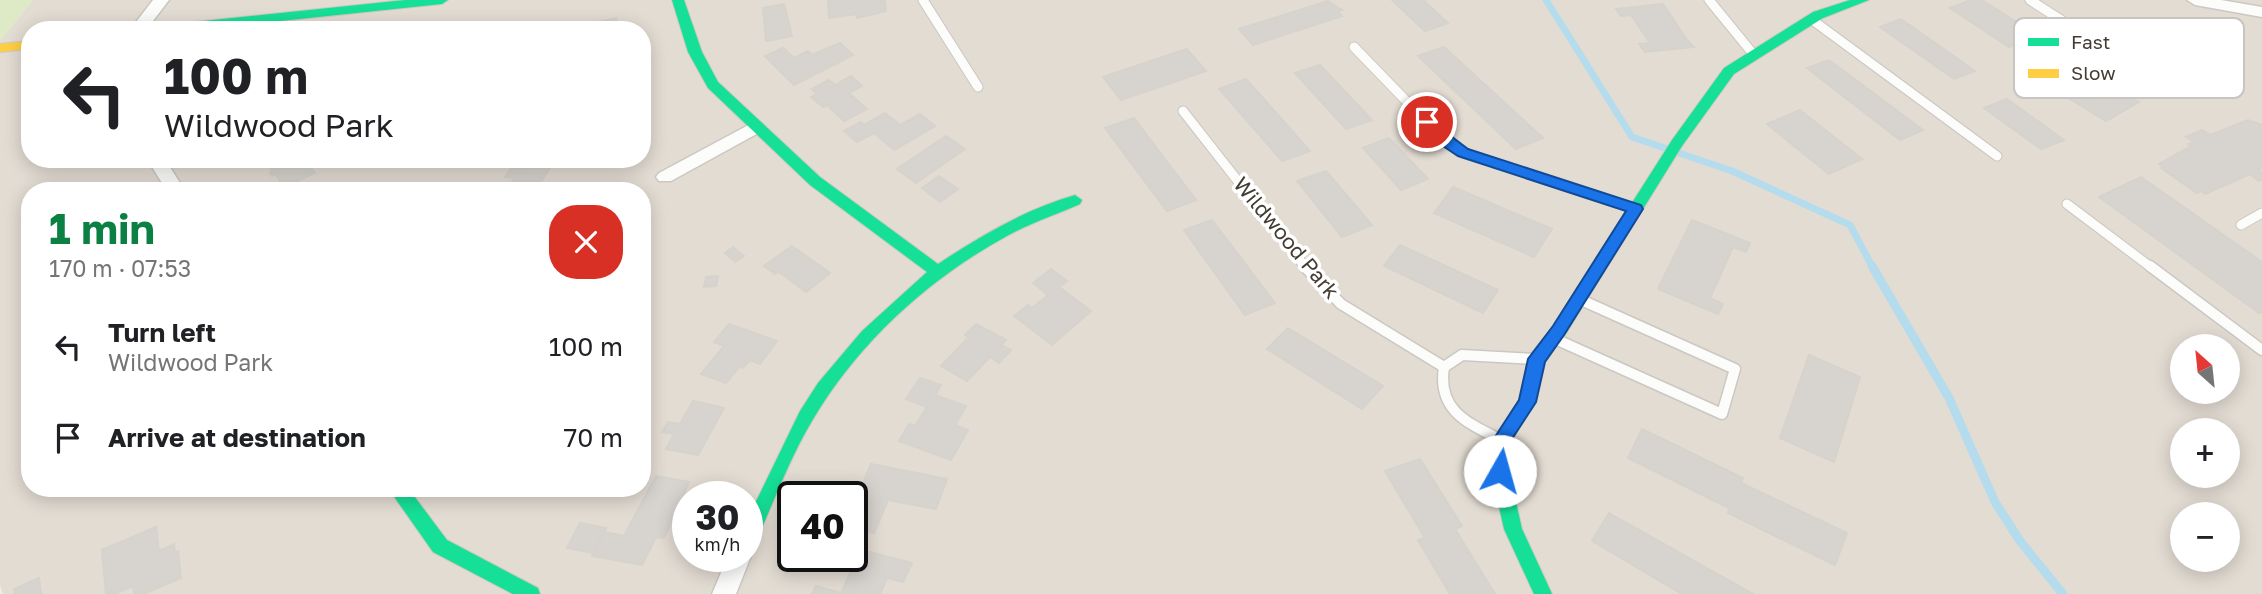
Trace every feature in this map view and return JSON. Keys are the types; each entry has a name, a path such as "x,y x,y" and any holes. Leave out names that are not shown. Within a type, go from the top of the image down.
{"street":[{"path":"145,21 161,0"},
{"path":"241,21 442,0"},
{"path":"678,0 695,52 713,85 815,181 938,272"},
{"path":"1543,594 1513,528 1500,471 1502,440 1527,402 1537,359 1677,143 1729,71 1811,19 1863,0"},
{"path":"2195,0 2262,12"},
{"path":"0,48 21,46"},
{"path":"666,177 756,127"},
{"path":"763,505 785,456 817,399 870,331 938,272 1002,233 1076,200"},
{"path":"404,497 440,546 530,594"},
{"path":"724,594 733,572"}],"lane":[{"path":"923,0 934,20 963,58 978,87"},
{"path":"1709,0 1754,55"},
{"path":"2030,0 2058,18"},
{"path":"1811,19 1997,156"},
{"path":"1354,47 1445,141 1463,153 1635,209"},
{"name":"Wildwood Park","path":"1183,111 1313,277 1341,304 1444,367"},
{"path":"2067,204 2262,350"},
{"path":"2241,225 2262,213"},
{"path":"1553,338 1723,414 1735,369 1578,299"},
{"path":"1502,440 1459,418 1441,385 1444,367 1462,355 1537,359"}],"shaded area":[{"path":"33,0 2262,0 2262,594 3,594 0,585 0,41"}],"green space":[{"path":"0,0 33,0 0,41"}],"building":[{"path":"885,0 886,11 857,18 856,14 829,18 828,1"},
{"path":"1392,0 1423,0 1448,23 1425,31"},
{"path":"1971,0 1982,0 2014,20 2014,45 2009,47 1950,8"},
{"path":"1328,1 1342,10 1337,11 1342,16 1253,45 1239,29"},
{"path":"784,4 792,36 766,41 763,8"},
{"path":"1663,4 1694,47 1645,52 1639,44 1650,43 1631,15 1621,16 1616,9"},
{"path":"1901,19 1975,71 1954,79 1880,27"},
{"path":"840,43 853,55 794,85 765,56 783,48 794,58 808,51 812,55"},
{"path":"1444,47 1543,138 1516,149 1418,56"},
{"path":"1187,49 1206,71 1121,100 1103,77"},
{"path":"1829,60 1923,130 1900,140 1807,68"},
{"path":"1320,65 1372,120 1346,129 1295,73"},
{"path":"851,76 862,86 849,93 867,109 844,121 827,105 823,107 811,97 817,94 812,89 829,80 835,85"},
{"path":"1246,79 1310,151 1282,161 1219,89"},
{"path":"2069,98 2132,98 2139,102 2106,121"},
{"path":"2007,99 2064,140 2041,149 1984,108"},
{"path":"1800,110 1862,159 1829,174 1767,124"},
{"path":"885,113 900,125 920,114 935,126 894,150 874,133 857,142 844,131 861,122 864,125"},
{"path":"1134,118 1196,200 1167,211 1105,128"},
{"path":"2248,120 2262,125 2262,168 2257,170 2262,173 2262,179 2259,181 2250,174 2205,194 2201,191 2197,193 2161,168 2164,167 2159,164 2191,146 2188,144 2194,142 2186,137 2202,130 2210,135"},
{"path":"946,136 965,149 916,183 897,169"},
{"path":"1389,138 1428,179 1401,190 1363,148"},
{"path":"271,168 311,168 315,173 296,182 281,182 275,174 272,176 270,172 273,171"},
{"path":"511,168 550,168 541,182 512,182 514,178 505,177"},
{"path":"1326,171 1372,225 1342,237 1297,181"},
{"path":"939,176 958,189 940,202 922,188"},
{"path":"2141,177 2262,262 2262,312 2259,313 2099,197"},
{"path":"1453,187 1552,229 1534,257 1434,213"},
{"path":"1212,220 1275,303 1245,315 1184,230"},
{"path":"1692,220 1750,243 1746,252 1733,247 1710,298 1723,304 1718,314 1658,289"},
{"path":"1400,245 1498,290 1483,313 1384,266"},
{"path":"792,246 830,273 806,292 778,271 775,274 764,266"},
{"path":"733,247 744,256 735,262 725,253"},
{"path":"1051,269 1067,281 1059,287 1091,311 1052,345 1014,316 1028,305 1032,308 1048,295 1033,283"},
{"path":"718,276 716,286 704,287 706,277"},
{"path":"729,324 777,341 760,364 750,360 743,368 740,366 726,383 701,374 724,346 714,342"},
{"path":"976,324 1006,340 1001,345 1011,350 999,363 990,357 967,381 941,366 969,337 965,335"},
{"path":"1288,328 1383,386 1362,409 1267,349"},
{"path":"1809,355 1860,377 1834,462 1780,438"},
{"path":"920,378 941,385 935,395 966,406 955,425 968,430 951,460 899,441 909,424 915,426 927,407 906,399"},
{"path":"693,401 724,408 698,455 666,449 674,434 662,432 668,422 680,424"},
{"path":"1642,429 1743,478 1741,483 1847,533 1835,565 1728,513 1729,508 1628,458"},
{"path":"1420,459 1462,526 1455,529 1495,594 1450,594 1418,540 1425,538 1385,471"},
{"path":"871,464 947,479 936,509 888,500 874,533 868,532 868,481 864,481"},
{"path":"656,476 684,481 672,481 672,520 664,538 656,537 642,565 592,556 605,532 624,536 645,497 651,497 651,485"},
{"path":"1609,513 1753,594 1682,594 1592,541"},
{"path":"580,523 606,528 593,553 567,548"},
{"path":"156,527 159,551 174,544 175,553 178,551 181,578 143,594 134,594 133,586 114,594 106,594 102,550"},
{"path":"868,552 912,563 903,582 887,578 880,594 812,594 816,586 841,593 851,572 868,572"},
{"path":"39,578 41,594 15,594 14,589"}],"waterway":[{"path":"1546,0 1632,137 1732,171 1850,225 1873,268"},
{"path":"1872,266 1949,398 1995,502 2020,541 2063,594"}],"traffic: fast":[{"path":"241,21 442,0"},
{"path":"678,0 695,52 713,85 815,181 938,272"},
{"path":"1543,594 1513,529 1500,471 1502,440 1527,402 1537,359 1559,331 1677,143 1729,71 1818,15 1863,0"},
{"path":"763,505 806,416 824,388 867,335 917,288 945,267 1011,228 1075,200"},
{"path":"404,497 440,546 531,594"}],"traffic: slow":[{"path":"0,48 21,46"}],"route":[{"path":"1427,122 1445,141 1463,153 1635,209 1559,331 1537,359 1527,402 1502,440 1500,471"}]}
